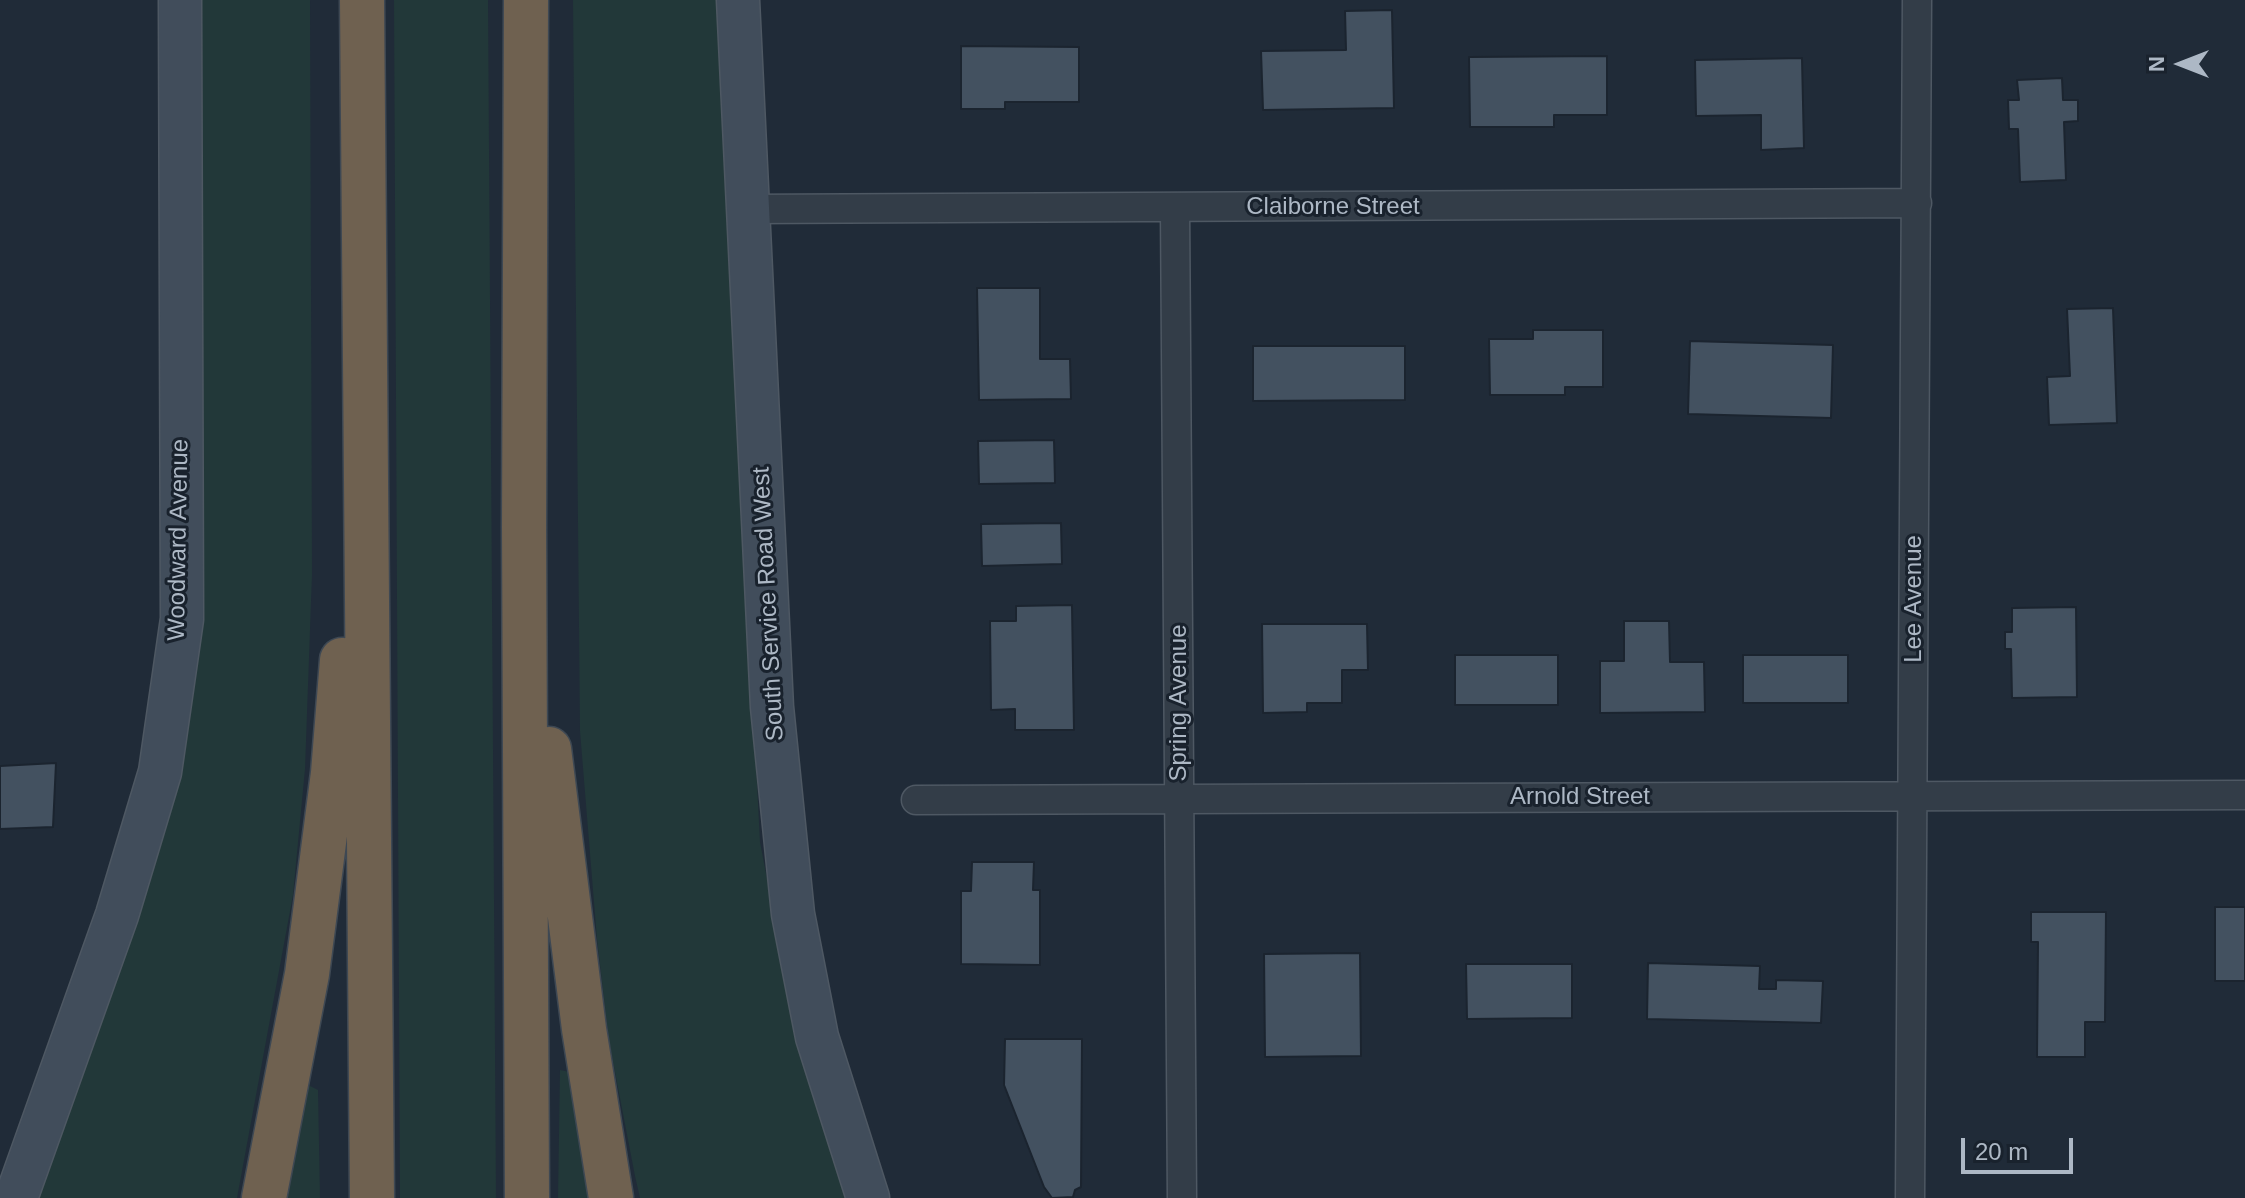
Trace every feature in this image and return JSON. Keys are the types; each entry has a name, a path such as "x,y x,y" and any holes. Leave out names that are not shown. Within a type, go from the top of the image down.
{"highway":[{"path":"362,0 372,1198"},
{"path":"526,0 524,527 527,1198"},
{"path":"264,1198 307,974 333,773 366,371"},
{"path":"524,527 565,887 611,1198"}],"main road":[{"name":"Woodward Avenue","path":"16,1198 117,915 160,772 182,619 180,0"},
{"name":"South Service Road West","path":"738,0 772,707 793,914 817,1037 868,1198"}],"street":[{"name":"Lee Avenue","path":"1910,1198 1917,0"},
{"name":"Claiborne Street","path":"749,209 1917,203"},
{"name":"Spring Avenue","path":"1175,208 1182,1198"},
{"name":"Arnold Street","path":"916,800 2245,795"}],"green space":[{"path":"202,0 310,0 312,574 305,769 293,895 237,1198 32,1198 194,679 203,554"},
{"path":"394,0 488,0 496,1198 400,1198"},
{"path":"573,0 717,0 760,842 797,1037 847,1198 640,1198 609,1041 597,939 580,731"},
{"path":"560,1070 570,1072 594,1198 558,1198"},
{"path":"310,1086 318,1090 320,1198 279,1198 305,1090"}],"building":[{"path":"1392,10 1394,108 1263,110 1261,51 1346,50 1345,11"},
{"path":"961,46 1079,47 1079,102 1005,102 1005,109 961,109"},
{"path":"1607,56 1607,115 1554,115 1554,127 1470,127 1469,57"},
{"path":"1802,58 1804,148 1761,150 1761,115 1696,116 1695,60"},
{"path":"2062,78 2063,100 2078,100 2078,121 2064,122 2066,180 2020,182 2018,129 2009,129 2008,100 2019,100 2017,80"},
{"path":"977,288 1040,288 1040,359 1070,359 1071,399 979,400"},
{"path":"2113,308 2117,423 2049,425 2047,377 2070,376 2067,309"},
{"path":"1533,330 1603,330 1603,387 1565,387 1565,395 1490,395 1489,339 1533,339"},
{"path":"1690,341 1833,345 1831,418 1688,414"},
{"path":"1253,346 1405,346 1405,400 1253,401"},
{"path":"1054,440 1055,483 979,484 978,441"},
{"path":"1061,523 1062,564 982,566 981,524"},
{"path":"1072,605 1074,730 1015,730 1015,709 991,710 990,621 1016,621 1016,606"},
{"path":"2076,607 2077,697 2012,698 2011,649 2005,649 2005,632 2012,632 2012,608"},
{"path":"1624,621 1669,621 1670,662 1704,662 1705,712 1600,713 1600,661 1624,661"},
{"path":"1262,624 1367,624 1368,670 1342,670 1342,703 1307,703 1307,712 1263,713"},
{"path":"1455,655 1558,655 1558,705 1455,705"},
{"path":"1743,655 1848,655 1848,703 1743,703"},
{"path":"56,763 53,827 0,829 0,766"},
{"path":"972,862 1034,862 1033,890 1040,890 1040,965 961,964 961,891 971,891"},
{"path":"2215,907 2245,907 2245,981 2215,981"},
{"path":"2031,912 2106,912 2105,1022 2085,1022 2085,1057 2037,1057 2038,942 2031,942"},
{"path":"1360,953 1361,1056 1265,1057 1264,954"},
{"path":"1648,963 1760,966 1759,989 1776,989 1776,980 1823,981 1821,1023 1647,1019"},
{"path":"1466,964 1572,964 1572,1018 1467,1019"},
{"path":"1005,1039 1082,1039 1081,1187 1075,1190 1073,1197 1052,1198 1044,1187 1004,1085"}]}
